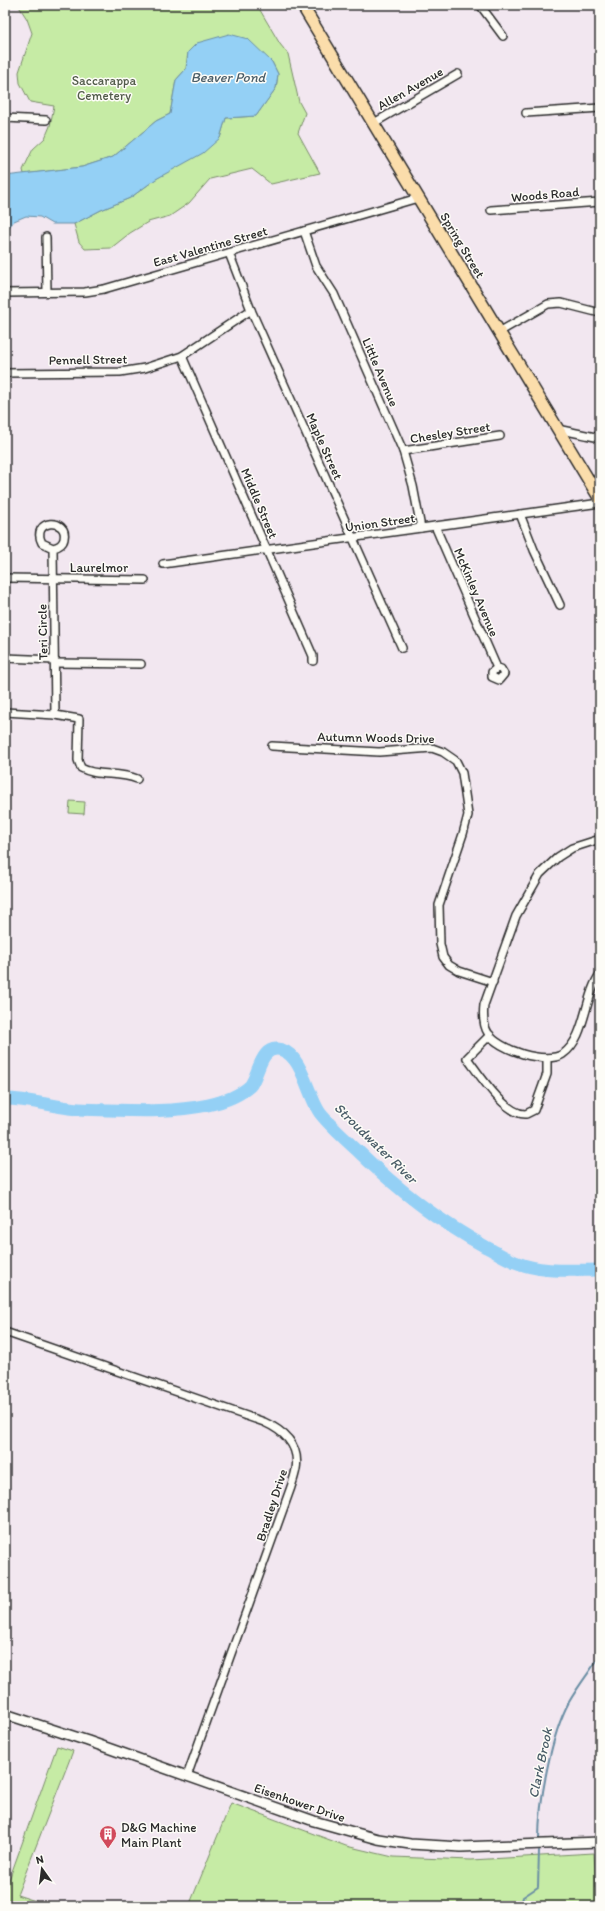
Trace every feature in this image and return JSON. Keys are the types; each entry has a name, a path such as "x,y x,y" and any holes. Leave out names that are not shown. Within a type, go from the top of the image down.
{"main road":[{"name":"Spring Street","path":"302,5 600,499"}],"street":[{"path":"480,5 503,36"},
{"name":"Allen Avenue","path":"374,123 458,74"},
{"path":"526,113 600,108"},
{"path":"5,118 46,120"},
{"name":"East Valentine Street","path":"5,293 85,292 104,289 418,198"},
{"name":"Woods Road","path":"491,210 600,202"},
{"name":"Little Avenue","path":"304,231 316,266 334,294 403,451 413,486 422,528"},
{"path":"46,237 47,292"},
{"name":"Maple Street","path":"229,253 251,310 402,648"},
{"path":"499,332 548,304 562,303 600,313"},
{"name":"Pennell Street","path":"5,373 120,372 145,368 182,356 251,310"},
{"name":"Middle Street","path":"182,356 313,656 313,661"},
{"path":"557,429 600,438"},
{"name":"Chesley Street","path":"403,451 455,445 500,436"},
{"name":"Union Street","path":"163,564 600,503"},
{"path":"520,514 534,550 560,605"},
{"name":"McKinley Avenue","path":"436,526 496,668"},
{"name":"Teri Circle","path":"53,548 55,716"},
{"name":"Laurelmor","path":"5,578 145,580"},
{"path":"5,658 141,664"},
{"path":"5,712 79,719 78,760 80,768 87,771 125,775 137,779"},
{"name":"Autumn Woods Drive","path":"272,746 379,752 432,748 442,752 456,761 462,773 468,815 439,905 440,944 444,957 449,965 459,971 493,982"},
{"path":"600,839 572,848 558,857 540,874 516,916 483,1011 485,1023 490,1035 505,1047 531,1057 547,1059 559,1056 573,1044 594,983 600,974"},
{"path":"490,1035 466,1058 504,1104 515,1112 526,1114 534,1110 547,1074 547,1059"},
{"name":"Bradley Drive","path":"5,1332 264,1422 283,1432 294,1446 297,1462 291,1487 187,1776"},
{"name":"Eisenhower Drive","path":"5,1714 88,1741 335,1828 391,1841 462,1847 600,1842"}],"green space":[{"name":"Saccarappa Cemetery","path":"18,5 257,5 280,44 288,54 299,102 305,113 298,133 320,173 271,184 252,169 210,179 189,203 170,216 148,222 130,233 111,248 85,249 79,242 74,224 101,210 130,198 156,179 220,138 226,118 256,116 276,88 278,74 272,62 188,52 186,69 176,80 170,114 156,121 113,157 82,167 24,174 23,170 33,149 45,138 50,126 54,106 30,102 20,83 19,72 32,33 27,19"},
{"path":"70,801 85,802 84,814 69,813"},
{"path":"57,1746 73,1751 17,1895 51,1906 5,1906 5,1891"},
{"path":"231,1803 346,1846 393,1857 471,1860 594,1853 597,1906 189,1906"}],"water":[{"name":"Beaver Pond","path":"229,34 248,39 272,62 278,74 276,88 256,116 226,118 220,138 203,153 156,179 130,198 101,210 74,224 52,224 40,217 26,216 14,221 5,232 5,176 82,167 113,157 156,121 170,114 176,80 186,69 188,52 197,43"}],"waterway":[{"name":"Stroudwater River","path":"5,1099 21,1100 69,1108 133,1111 183,1109 213,1104 236,1096 246,1090 253,1081 261,1062 269,1051 275,1049 282,1050 289,1054 300,1068 320,1113 343,1137 419,1204 468,1237 525,1266 557,1270 600,1270"},
{"name":"Clark Brook","path":"539,1839 541,1806 547,1768 557,1732 569,1702 600,1656"},
{"name":"Clark Brook","path":"521,1906 523,1897 538,1887 539,1851"}],"place":[{"name":"D&G Machine Main Plant","path":"108,1849"}]}
